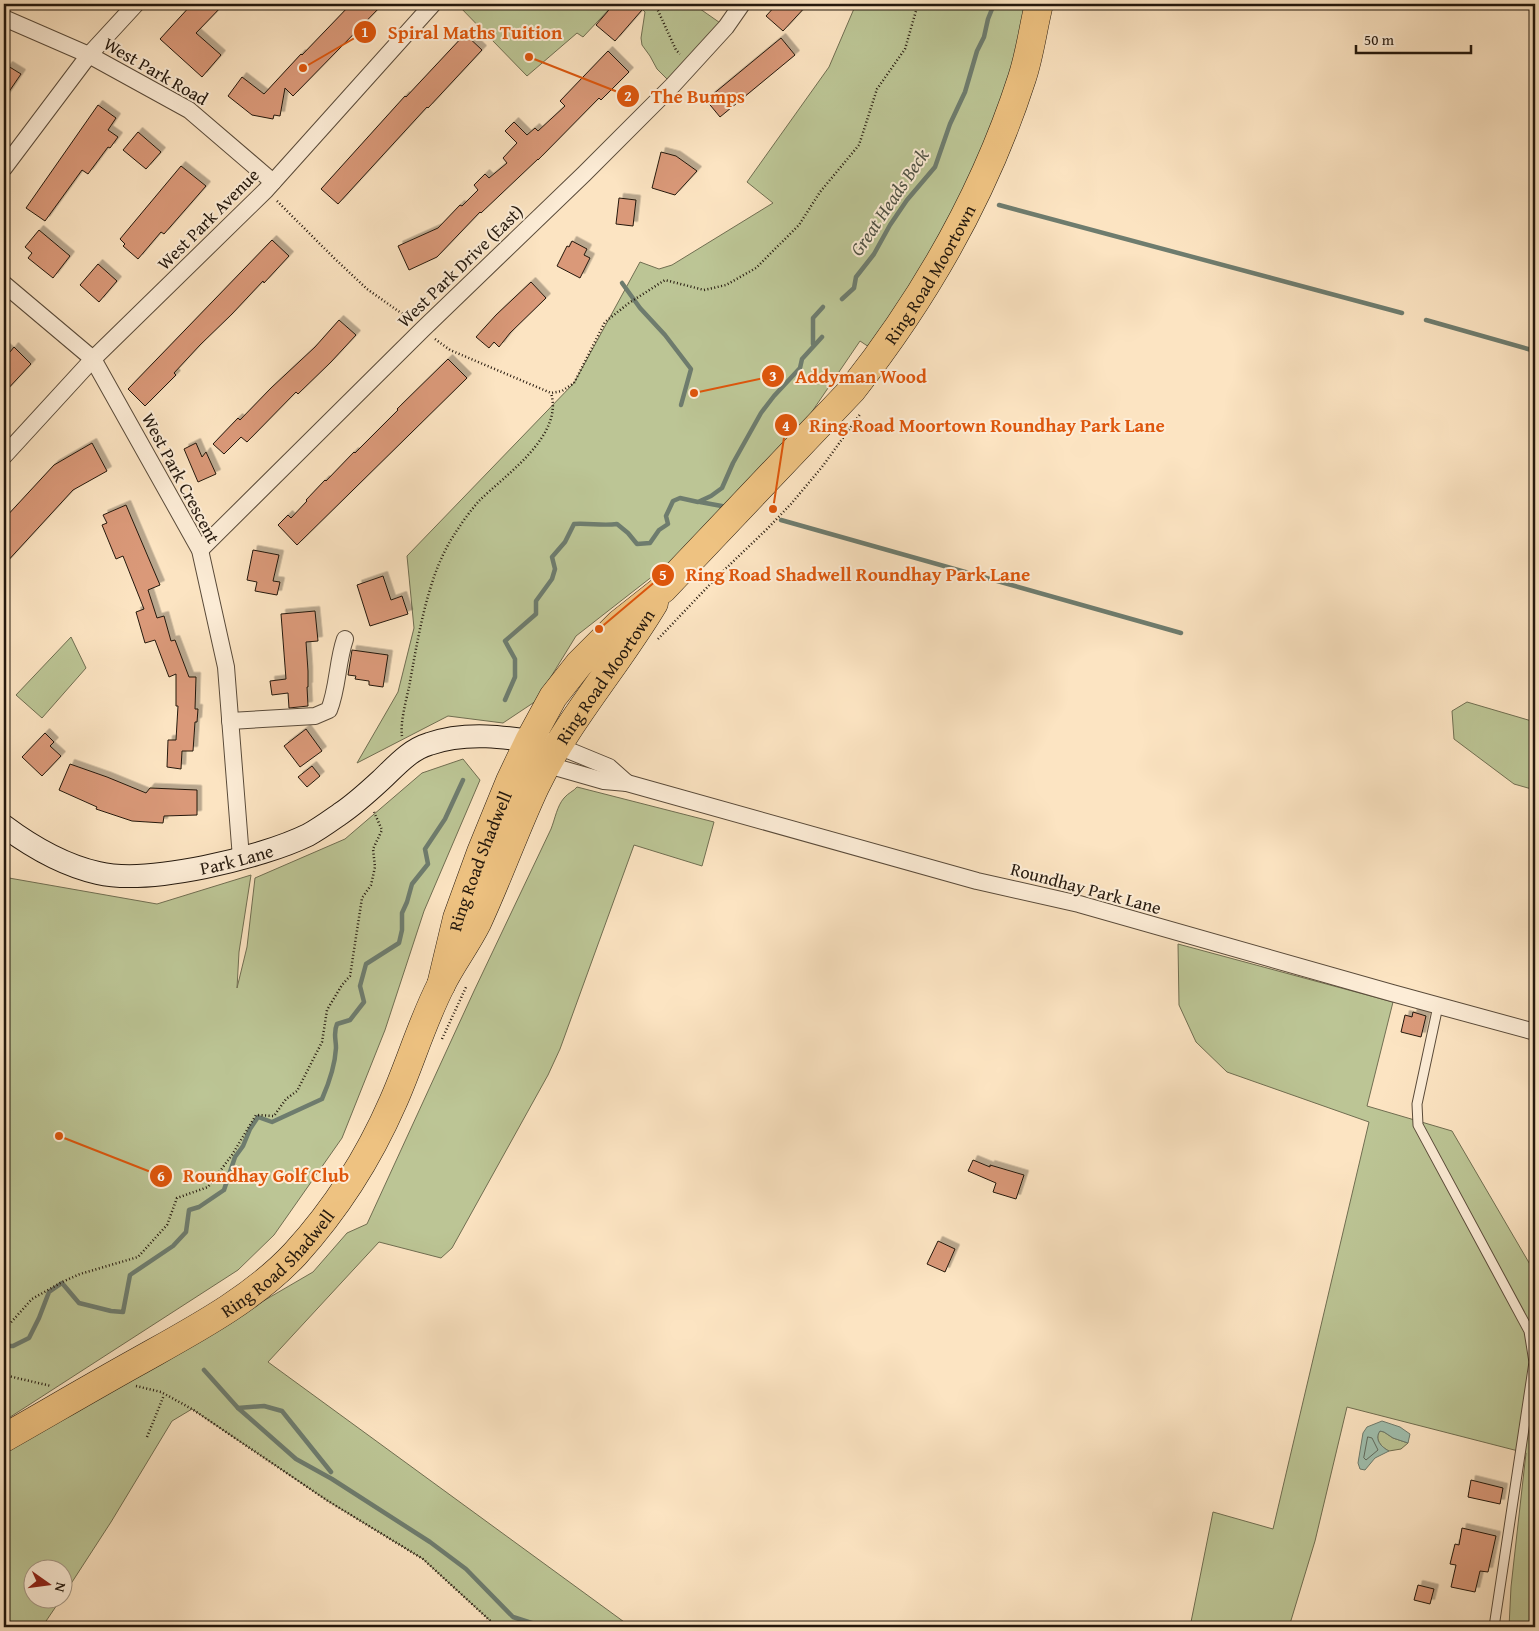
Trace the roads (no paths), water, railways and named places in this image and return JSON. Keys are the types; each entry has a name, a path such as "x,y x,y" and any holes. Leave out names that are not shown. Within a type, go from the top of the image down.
{"highway":[{"name":"Ring Road Moortown","path":"525,749 553,696 579,664 620,623 663,588 852,390 920,296 981,186 998,145 1022,76 1039,4"},
{"name":"Ring Road Moortown","path":"553,756 588,701 634,636 663,588"},
{"name":"Ring Road Shadwell","path":"441,985 457,918 481,852 525,749"},
{"name":"Ring Road Shadwell","path":"4,1438 211,1319 260,1286 294,1255 337,1202 373,1145 393,1103 441,985 476,926 536,785 553,756"}],"street":[{"path":"4,168 89,55 136,4"},
{"name":"West Park Avenue","path":"4,456 93,359 270,186 433,4"},
{"name":"West Park Drive (East)","path":"200,550 423,329 584,174 691,66 726,27 742,4"},
{"name":"West Park Road","path":"4,18 89,55 189,110 270,186"},
{"name":"West Park Crescent","path":"4,284 93,359 200,550 226,667 241,858"},
{"path":"230,721 315,716 329,710 333,700 340,654 345,639"},
{"name":"Park Lane","path":"4,826 25,842 60,860 99,873 135,876 188,870 273,849 309,834 366,794 410,753 428,744 473,735 553,756"},
{"name":"Roundhay Park Lane","path":"553,756 609,767 628,782"},
{"name":"Roundhay Park Lane","path":"553,756 604,781 628,782 977,880 1079,904 1535,1032"}],"lane":[{"path":"1438,1006 1417,1104 1418,1125 1529,1331 1534,1362 1494,1627"}],"water":[{"path":"1382,1421 1400,1427 1410,1434 1408,1443 1380,1431 1378,1440 1389,1451 1375,1458 1365,1470 1360,1469 1358,1463 1363,1433 1367,1427"}],"waterway":[{"name":"Great Heads Beck","path":"842,299 854,288 856,277 874,254 907,200 935,167 950,124 965,92 994,4"},
{"path":"999,205 1402,313"},
{"name":"Great Heads Beck","path":"622,283 640,308 665,335 691,369 681,405"},
{"name":"Great Heads Beck","path":"813,344 813,318 823,307"},
{"path":"1426,320 1535,351"},
{"name":"Great Heads Beck","path":"505,700 515,677 515,659 505,641 536,614 536,601 552,579 555,569 552,557 565,542 574,524 617,524 637,544 650,543 659,530 668,524 666,516 673,501 680,498 698,502 722,488 733,463 761,413 800,368 802,359 822,337"},
{"path":"700,502 727,507"},
{"path":"781,520 1181,633"},
{"name":"Great Heads Beck","path":"4,1346 13,1346 29,1338 49,1292 62,1283 79,1303 123,1312 130,1275 173,1246 186,1232 189,1210 199,1207 224,1190 235,1157 258,1117 272,1122 322,1099 334,1061 337,1024 350,1020 364,1002 360,986 366,964 399,943 402,930 402,913 412,884 428,864 425,849 445,819 463,780"},
{"path":"204,1370 238,1408 296,1459 332,1479 430,1542 466,1569 513,1617 544,1627"},
{"path":"238,1408 264,1406 282,1411 331,1472"}],"place":[{"name":"The Bumps","path":"529,57"},
{"name":"Spiral Maths Tuition","path":"303,68"},
{"name":"Addyman Wood","path":"694,393"},
{"name":"Ring Road Moortown Roundhay Park Lane","path":"773,509"},
{"name":"Ring Road Shadwell Roundhay Park Lane","path":"599,629"},
{"name":"Roundhay Golf Club","path":"59,1136"}]}
